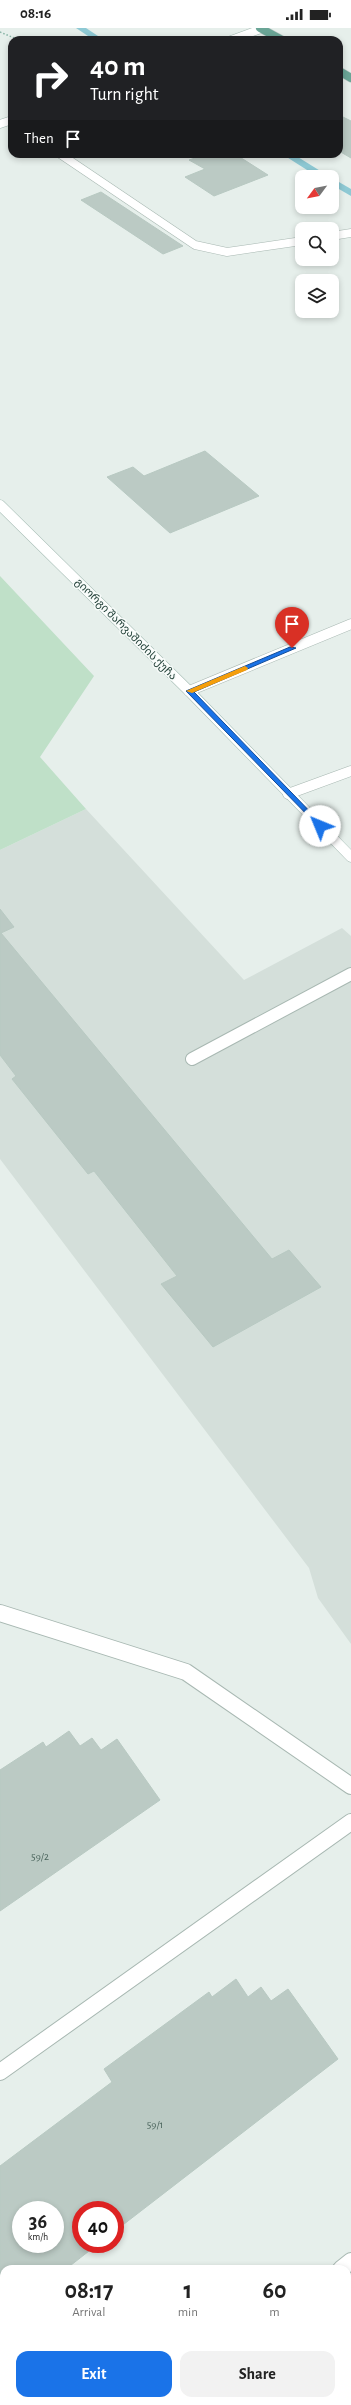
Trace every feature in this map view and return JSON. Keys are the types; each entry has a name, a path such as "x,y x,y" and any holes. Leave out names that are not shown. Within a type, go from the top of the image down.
{"main road":[{"path":"261,28 275,36"}],"street":[{"path":"241,36 261,28"},
{"path":"66,158 195,245 227,252 295,242"},
{"path":"339,235 351,233"},
{"name":"გიორგი შარვაშიძის ქუჩა","path":"0,505 189,691 351,857"},
{"path":"189,691 351,624"},
{"path":"288,794 351,771"},
{"path":"192,1059 351,974"},
{"path":"0,1612 186,1672 351,1786"},
{"path":"0,2072 351,1822"}],"path":[{"path":"0,32 12,36"}],"shaded area":[{"path":"86,809 244,980 342,928 351,936 351,1644 318,1598 309,1568 0,1159 0,850"}],"green space":[{"path":"0,576 94,676 40,757 86,809 0,850"}],"building":[{"path":"343,117 351,121 351,158 343,153"},
{"path":"195,158 241,158 268,175 214,196 185,177 205,169 189,160"},
{"path":"101,192 183,246 163,254 81,200"},
{"path":"205,451 259,496 170,533 107,477 133,467 144,476"},
{"path":"0,909 14,927 1,933 272,1259 289,1250 321,1287 213,1347 161,1284 177,1276 94,1171 88,1174 12,1079 16,1076 0,1055"},
{"path":"69,1731 80,1746 92,1738 101,1750 117,1739 160,1800 0,1911 0,1770 43,1742 46,1747"},
{"path":"236,1979 248,1997 261,1987 271,2001 288,1989 338,2059 124,2224 124,2201 72,2201 72,2253 86,2253 71,2265 0,2265 0,2166 112,2082 104,2069 209,1992 212,1997"}],"waterway":[{"path":"80,28 93,36"},
{"path":"294,158 313,170"},
{"path":"339,185 351,193"}],"slow traffic":[{"path":"189,691 245,668"}],"route":[{"path":"292,648 189,691 320,826"}]}
